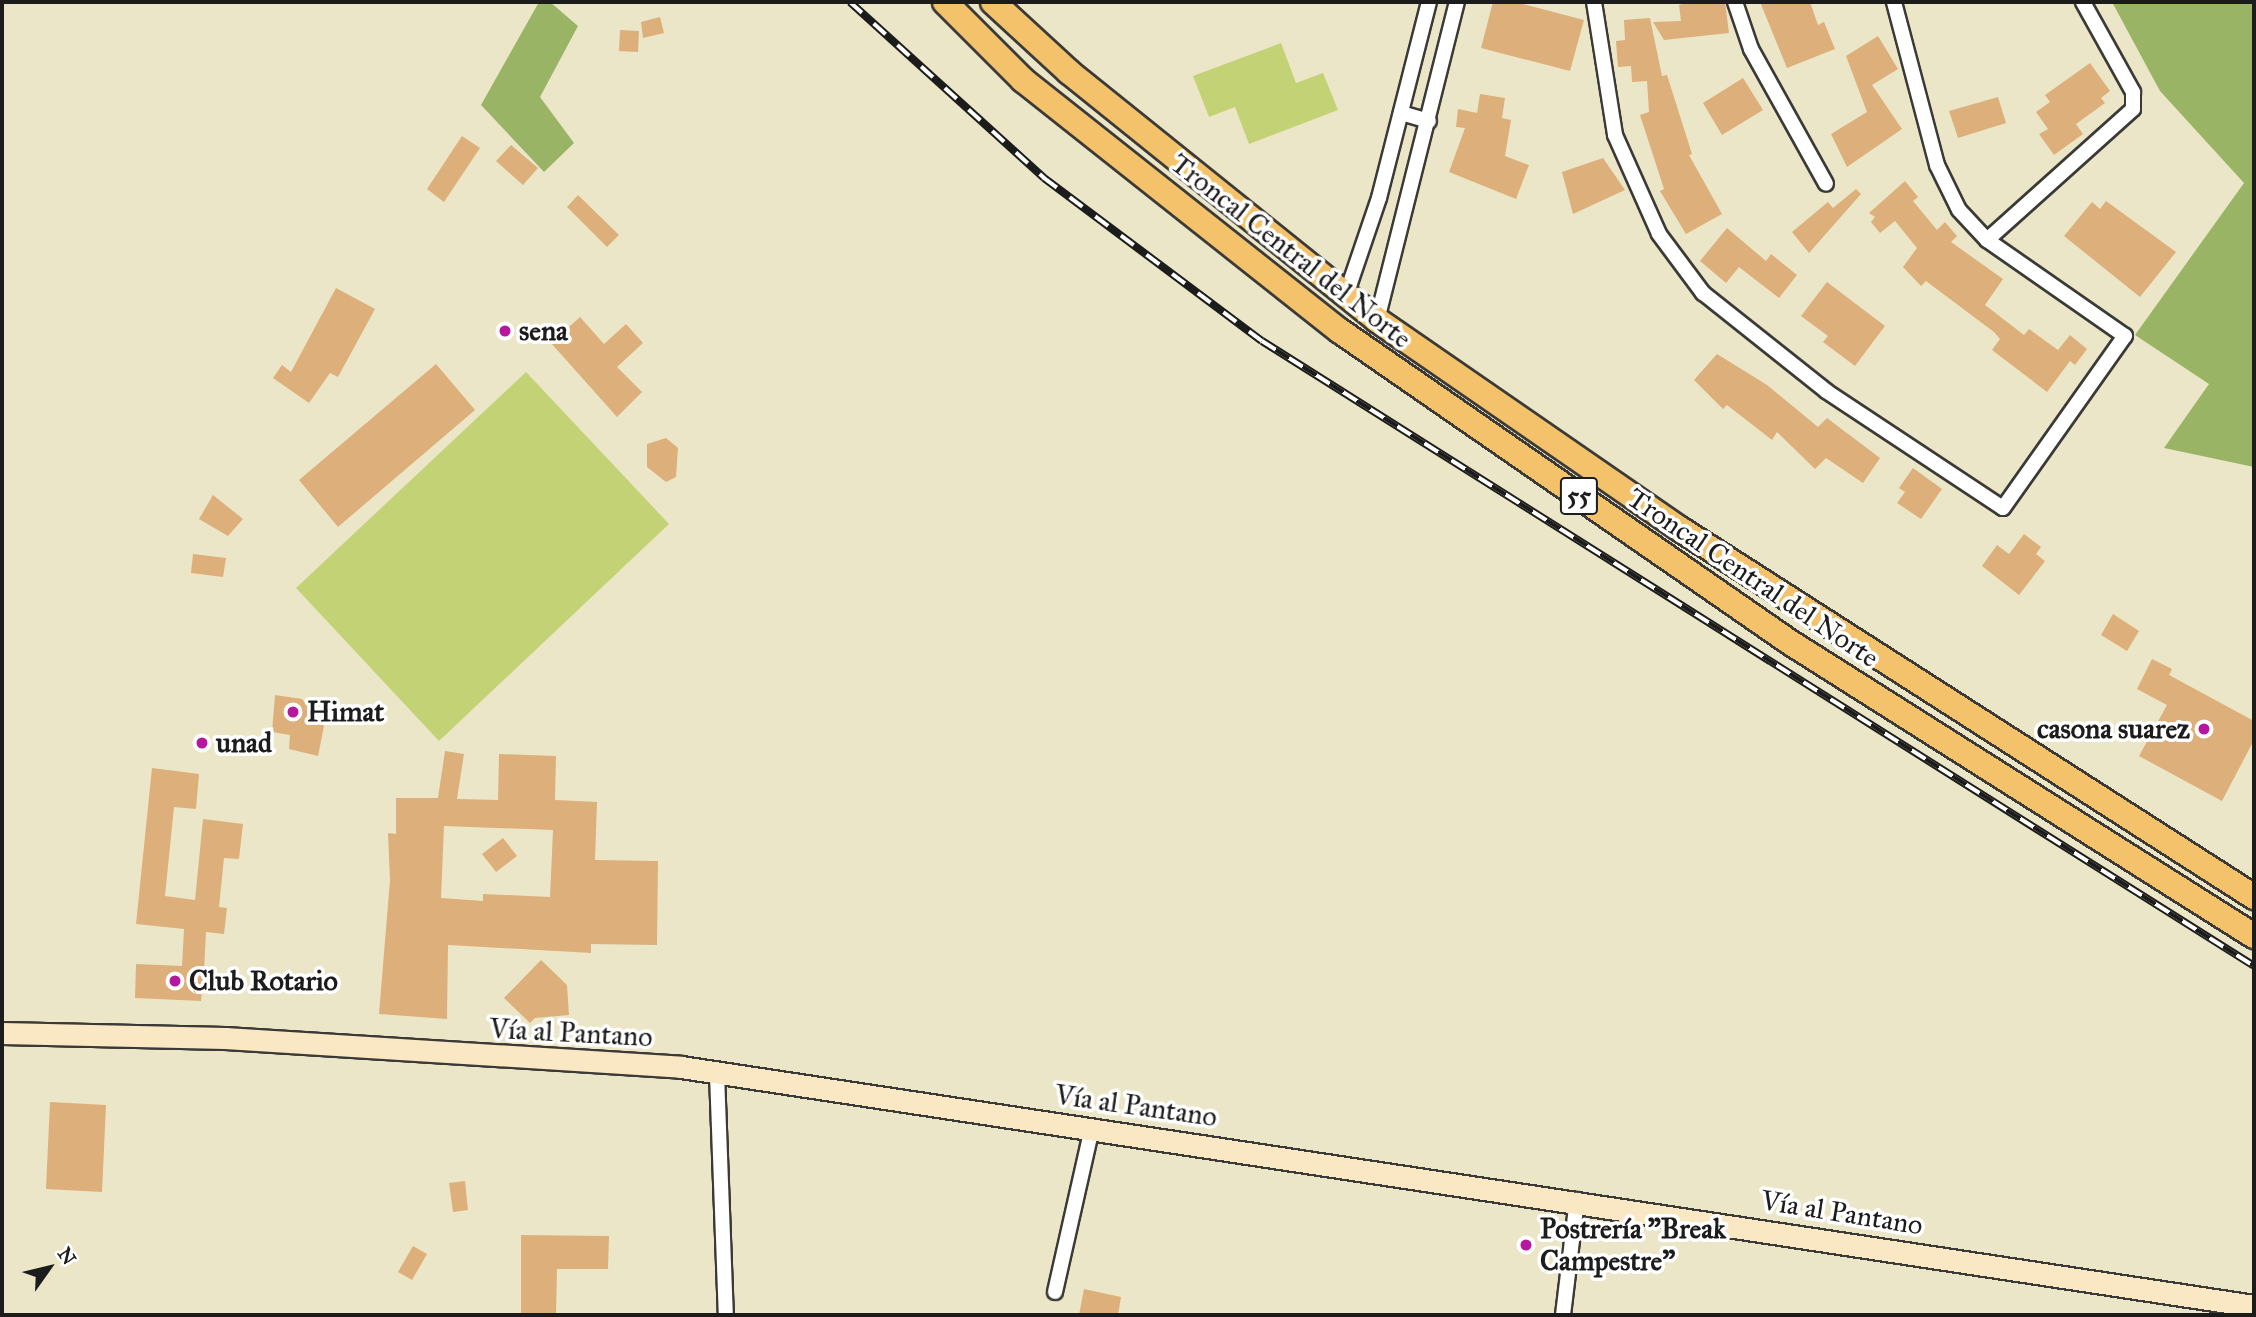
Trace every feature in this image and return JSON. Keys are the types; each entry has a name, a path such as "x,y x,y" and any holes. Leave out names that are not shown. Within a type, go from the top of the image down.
{"highway":[{"name":"Troncal Central del Norte","path":"945,2 1023,80 1340,331 1791,643 2254,936"},
{"name":"Troncal Central del Norte","path":"993,2 1069,72 1377,320 1681,529 2254,897"}],"main road":[{"name":"Vía al Pantano","path":"2,1033 225,1038 681,1067 1577,1200 2254,1306"}],"street":[{"path":"1346,295 1379,198 1429,2"},
{"path":"1377,320 1457,2"},
{"path":"1594,2 1615,135 1659,234 1703,293 1826,391 2003,508 2125,336 1987,240 1959,210 1937,165 1894,2"},
{"path":"1735,2 1762,71 1826,184"},
{"path":"1987,240 2133,109 2133,92 2083,2"},
{"path":"1401,113 1429,121"},
{"path":"717,1074 726,1315"},
{"path":"1055,1292 1092,1128"},
{"path":"1563,1315 1577,1200"}],"green space":[{"path":"539,2 550,2 578,26 540,97 574,143 544,172 481,105"},
{"path":"2112,2 2254,2 2254,467 2164,448 2209,384 2135,335 2244,183 2160,91"},
{"path":"1281,43 1296,83 1323,73 1338,110 1249,144 1235,107 1209,117 1193,76"},
{"path":"526,372 669,524 439,741 296,588"}],"building":[{"path":"1493,2 1515,2 1584,20 1570,71 1481,48"},
{"path":"1690,2 1725,2 1729,33 1664,40 1653,22 1681,21 1679,5"},
{"path":"1760,2 1810,2 1818,25 1824,22 1835,49 1787,68"},
{"path":"660,17 664,33 643,38 641,22"},
{"path":"1650,18 1662,76 1667,75 1692,154 1689,155 1722,214 1686,234 1660,191 1664,189 1640,115 1649,112 1647,81 1632,82 1631,66 1618,67 1616,41 1625,40 1624,20"},
{"path":"620,30 639,31 638,52 619,51"},
{"path":"1878,36 1898,69 1872,85 1902,129 1847,167 1831,134 1867,112 1846,56"},
{"path":"2090,63 2110,91 2101,98 2105,103 2076,124 2083,134 2054,155 2039,134 2048,129 2036,112 2050,102 2045,95"},
{"path":"1743,78 1763,110 1722,135 1703,103"},
{"path":"1480,94 1505,98 1502,118 1511,120 1505,156 1529,165 1516,199 1449,172 1465,128 1456,127 1458,109 1477,113"},
{"path":"1998,97 2006,123 1958,138 1949,111"},
{"path":"462,136 480,148 444,202 427,189"},
{"path":"511,145 538,168 523,185 496,161"},
{"path":"1603,158 1625,190 1573,214 1562,172"},
{"path":"1905,181 1918,197 1913,201 1937,230 1945,222 1957,236 1951,242 2003,279 1985,305 2024,335 2029,329 2058,350 2070,335 2087,349 2075,365 2070,361 2047,392 1992,350 2000,339 1994,332 1926,281 1921,286 1903,267 1917,248 1895,221 1880,233 1871,222 1875,217 1869,213"},
{"path":"1856,189 1861,194 1809,253 1792,232 1828,202 1833,208"},
{"path":"578,195 619,235 607,247 567,207"},
{"path":"2106,201 2176,252 2140,297 2064,236 2092,202 2100,209"},
{"path":"1727,228 1766,261 1771,254 1797,275 1779,298 1739,267 1726,283 1700,261"},
{"path":"1827,282 1885,326 1855,366 1823,342 1828,336 1801,316"},
{"path":"336,288 375,309 338,377 330,373 309,403 273,378 282,365 291,372"},
{"path":"580,317 604,344 626,324 643,343 617,367 642,392 617,417 551,343"},
{"path":"1717,354 1767,385 1818,427 1827,418 1880,458 1863,483 1826,458 1815,469 1777,432 1772,440 1727,405 1723,409 1694,380"},
{"path":"436,364 475,410 338,527 299,480"},
{"path":"666,438 678,448 676,477 666,482 647,467 647,444"},
{"path":"1913,468 1942,489 1921,519 1897,503 1905,492 1899,488"},
{"path":"213,495 243,519 228,536 199,519"},
{"path":"2024,534 2041,547 2036,554 2045,561 2019,595 1982,566 1997,545 2009,554"},
{"path":"193,554 226,558 223,577 191,573"},
{"path":"2113,614 2139,631 2127,651 2101,635"},
{"name":"casona suarez","path":"2152,659 2172,669 2169,675 2254,721 2254,740 2222,801 2139,756 2167,705 2137,689"},
{"name":"Himat","path":"275,695 302,699 324,726 318,756 289,749 290,735 272,732"},
{"path":"445,751 464,754 457,799 498,800 499,754 556,756 555,800 597,802 595,860 658,861 657,945 591,944 591,953 448,945 447,1019 379,1014 390,880 388,833 396,834 396,798 438,798","holes":["444,826 553,830 550,897 483,894 483,901 441,898"]},
{"path":"152,768 199,774 196,809 174,807 165,896 195,900 203,819 243,824 239,859 224,858 219,907 227,908 224,934 206,932 204,972 214,973 213,991 202,990 201,1001 135,998 136,964 182,966 184,929 136,924"},
{"path":"503,838 517,856 496,872 482,854"},
{"path":"541,960 567,985 569,1015 535,1018 530,1023 504,998"},
{"path":"50,1102 106,1105 102,1192 46,1189"},
{"path":"465,1181 468,1210 453,1212 449,1183"},
{"path":"521,1235 609,1236 608,1269 557,1269 556,1315 521,1315"},
{"path":"413,1246 427,1254 412,1280 398,1272"},
{"path":"1084,1289 1121,1297 1118,1315 1079,1315"}],"railway":[{"path":"850,2 1044,178 1262,341 2254,966"}],"place":[{"name":"sena","path":"505,331"},
{"name":"Himat","path":"293,712"},
{"name":"casona suarez","path":"2204,729"},
{"name":"unad","path":"202,743"},
{"name":"Club Rotario","path":"175,981"},
{"name":"Postrería \"Break Campestre\"","path":"1526,1245"}]}
